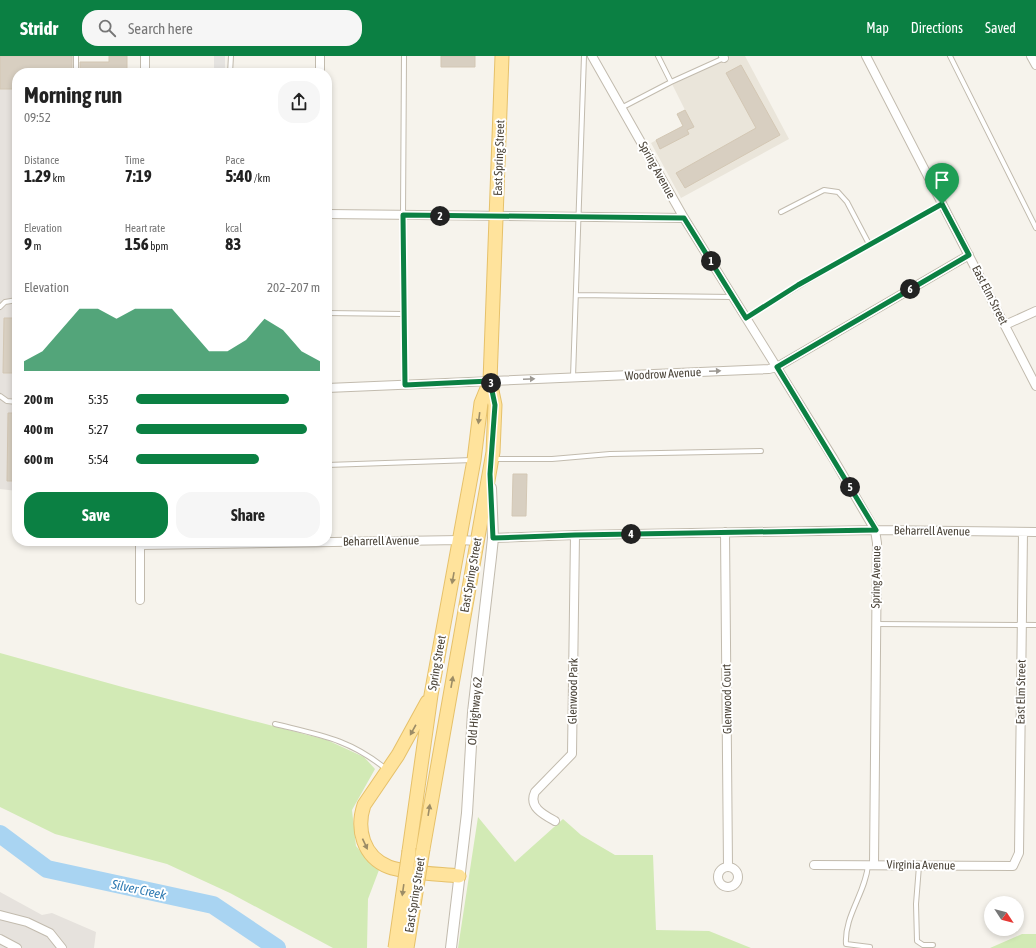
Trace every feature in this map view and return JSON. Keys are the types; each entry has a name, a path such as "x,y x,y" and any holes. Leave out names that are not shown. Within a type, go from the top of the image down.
{"main road":[{"name":"East Spring Street","path":"407,948 422,849 492,459 495,405 490,381 502,56"},
{"name":"Spring Street","path":"395,948 431,695 474,460 481,403 490,381"},
{"path":"431,695 409,736 368,797 361,814 361,833 368,850 374,858 389,867 459,876"}],"street":[{"path":"145,56 145,68"},
{"path":"320,56 320,68"},
{"name":"Spring Avenue","path":"592,56 684,218 876,530 876,624 871,864"},
{"name":"East Elm Street","path":"866,56 1036,386"},
{"path":"1031,56 1036,65"},
{"path":"332,214 684,218"},
{"name":"Woodrow Avenue","path":"332,388 573,378 777,367 969,255"},
{"path":"1005,326 1036,311"},
{"name":"Old Highway 62","path":"451,948 467,813 473,712 493,538 490,474"},
{"name":"Beharrell Avenue","path":"493,538 575,535 876,530 1036,532"},
{"name":"Glenwood Court","path":"725,532 728,866"},
{"name":"East Elm Street","path":"1019,853 1023,532"},
{"name":"Glenwood Park","path":"556,821 539,811 534,805 532,798 535,792 572,754 575,535"},
{"name":"Beharrell Avenue","path":"332,541 478,541"},
{"path":"140,546 140,600"},
{"name":"Virginia Avenue","path":"814,865 871,864 918,866 1013,866 1019,853"},
{"path":"0,915 27,922 50,933 62,948"},
{"path":"0,939 17,948"}],"lane":[{"path":"76,56 76,68"},
{"path":"230,56 230,68"},
{"path":"404,56 403,215 405,385"},
{"path":"573,378 584,56"},
{"path":"658,56 671,82"},
{"path":"950,56 1036,228"},
{"path":"621,108 724,57"},
{"path":"781,212 824,190 838,192 847,202 869,244"},
{"path":"746,318 798,285 942,204"},
{"path":"576,295 733,297"},
{"path":"0,307 5,302 12,301"},
{"path":"332,313 404,314"},
{"path":"0,396 7,401 12,402"},
{"path":"492,459 552,459 610,454 761,451"},
{"path":"332,465 474,460"},
{"path":"876,624 1036,625"},
{"path":"275,724 338,739 363,751 387,770"},
{"path":"870,947 846,944 845,935 871,864"},
{"path":"918,866 916,904 917,941 923,945 933,945"}],"shaded area":[{"path":"0,56 73,56 72,68 12,68 12,490 0,489"},
{"path":"214,56 225,56 225,68 214,68"},
{"path":"726,56 745,56 789,139 681,198 651,143 683,126 677,114 685,110 672,84"},
{"path":"0,892 42,915 52,913 96,932 94,948 0,948"}],"green space":[{"path":"0,653 126,688 327,740 364,757 375,769 352,810 356,846 373,866 379,870 368,899 367,948 333,948 230,893 167,864 55,834 0,807"},
{"path":"478,817 515,862 563,819 581,835 615,855 653,855 656,930 709,931 751,948 458,948"},
{"path":"1024,934 1036,934 1036,948 990,948 1017,936 1024,936"}],"building":[{"path":"0,56 72,56 72,68 12,68 12,89 0,89"},
{"path":"109,56 127,56 127,68 80,68 80,62 109,62"},
{"path":"441,56 475,56 475,67 441,67"},
{"path":"741,65 780,135 685,188 676,173 756,128 726,73"},
{"path":"685,110 694,127 687,130 689,134 660,149 656,140 683,126 677,114"},
{"path":"4,318 12,318 12,373 3,373"},
{"path":"8,413 12,413 12,481 7,481"},
{"path":"513,474 527,474 526,516 512,516"}],"waterway":[{"name":"Silver Creek","path":"0,834 47,869 213,905 277,948"}],"route":[{"path":"942,204 969,255 777,367 876,530 575,535 493,538 490,474 493,452 495,405 490,381 405,385 403,215 684,218 746,318 798,285 893,230 942,204"}]}
